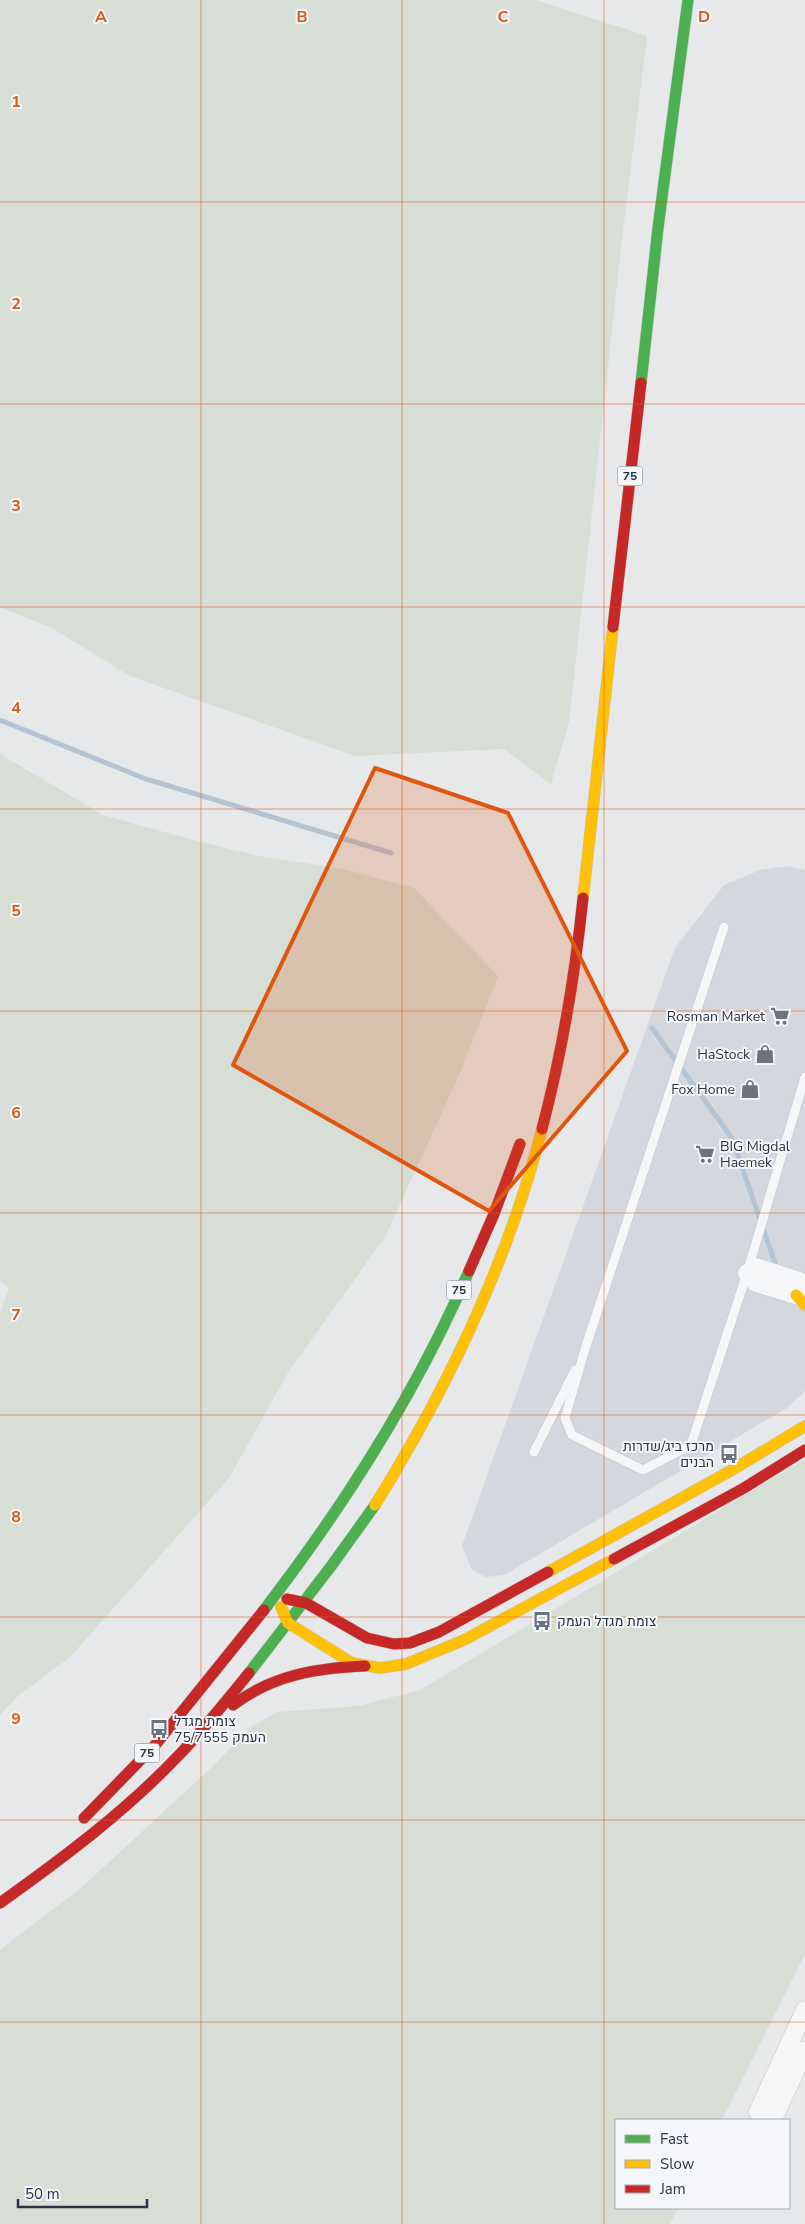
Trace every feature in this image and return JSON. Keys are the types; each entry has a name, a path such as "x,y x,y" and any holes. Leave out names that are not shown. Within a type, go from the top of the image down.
{"main road":[{"name":"75","path":"0,1903 61,1859 166,1768 195,1736 305,1602 372,1508 412,1440 459,1349 516,1215 541,1134 559,1059 577,953 656,248 688,0"},
{"name":"75","path":"540,1087 577,953"},
{"name":"75","path":"74,1826 102,1802 152,1748 275,1597 372,1451 443,1325 490,1219 524,1132"},
{"path":"275,1597 305,1602 353,1632 372,1640 392,1644 411,1643 439,1632 732,1470 805,1426"},
{"path":"275,1597 288,1623 352,1663 380,1668 406,1664 464,1640 744,1488 805,1450"},
{"path":"195,1736 242,1698 264,1684 292,1674 325,1667 365,1666"},
{"path":"0,1891 18,1875"}],"street":[{"path":"747,1273 756,1283 803,1295"},
{"path":"765,2116 805,2010"},
{"path":"765,2116 805,2050"}],"lane":[{"path":"724,927 585,1349 565,1418 572,1435 643,1470 691,1445 747,1273 805,1077"},
{"path":"534,1452 585,1349"}],"highlighted area":[{"path":"375,768 508,813 627,1051 489,1211 233,1065"}],"shaded area":[{"path":"0,0 536,0 647,36 622,239 569,722 551,784 504,749 355,756 130,676 52,628 0,607"},
{"path":"0,754 103,815 259,856 343,869 414,888 498,976 460,1073 385,1237 289,1371 229,1478 70,1657 17,1697 0,1715 0,1314 9,1288 0,1281"},
{"path":"788,866 805,870 805,1391 787,1408 504,1575 486,1577 472,1570 462,1546 675,948 724,885 760,870"},
{"path":"805,1459 805,1954 722,2119 615,2119 615,2209 678,2209 670,2224 0,2224 0,1950 82,1887 212,1767 251,1727 277,1712 358,1706 420,1690"}],"waterway":[{"path":"0,720 146,779 391,853"},
{"path":"652,1028 732,1138 777,1269"}],"traffic: fast":[{"path":"641,383 658,228 688,0"},
{"path":"264,1610 322,1530 377,1446 426,1360 449,1316 469,1271"},
{"path":"249,1673 332,1565 375,1505"}],"traffic: slow":[{"path":"583,898 613,627"},
{"path":"375,1505 427,1416 473,1323 512,1228 542,1129"},
{"path":"796,1295 805,1305"},
{"path":"548,1572 732,1470 805,1426"},
{"path":"281,1607 288,1623 352,1663 380,1668 406,1664 464,1640 614,1559"}],"traffic: jam":[{"path":"613,627 641,383"},
{"path":"542,1129 556,1072 567,1014 583,898"},
{"path":"469,1271 494,1214 520,1144"},
{"path":"614,1559 744,1488 805,1450"},
{"path":"287,1599 306,1603 367,1638 394,1644 410,1643 439,1632 548,1572"},
{"path":"84,1818 156,1744 264,1610"},
{"path":"233,1705 248,1695 279,1680 312,1671 365,1666"},
{"path":"0,1903 116,1815 159,1776 215,1715 249,1673"}],"place":[{"name":"Rosman Market","path":"780,1016"},
{"name":"HaStock","path":"765,1054"},
{"name":"Fox Home","path":"750,1089"},
{"name":"BIG Migdal Haemek","path":"705,1154"},
{"name":"מרכז ביג/שדרות הבנים","path":"729,1454"},
{"name":"צומת מגדל העמק","path":"542,1621"},
{"name":"צומת מגדל העמק 75/7555","path":"159,1729"}]}
